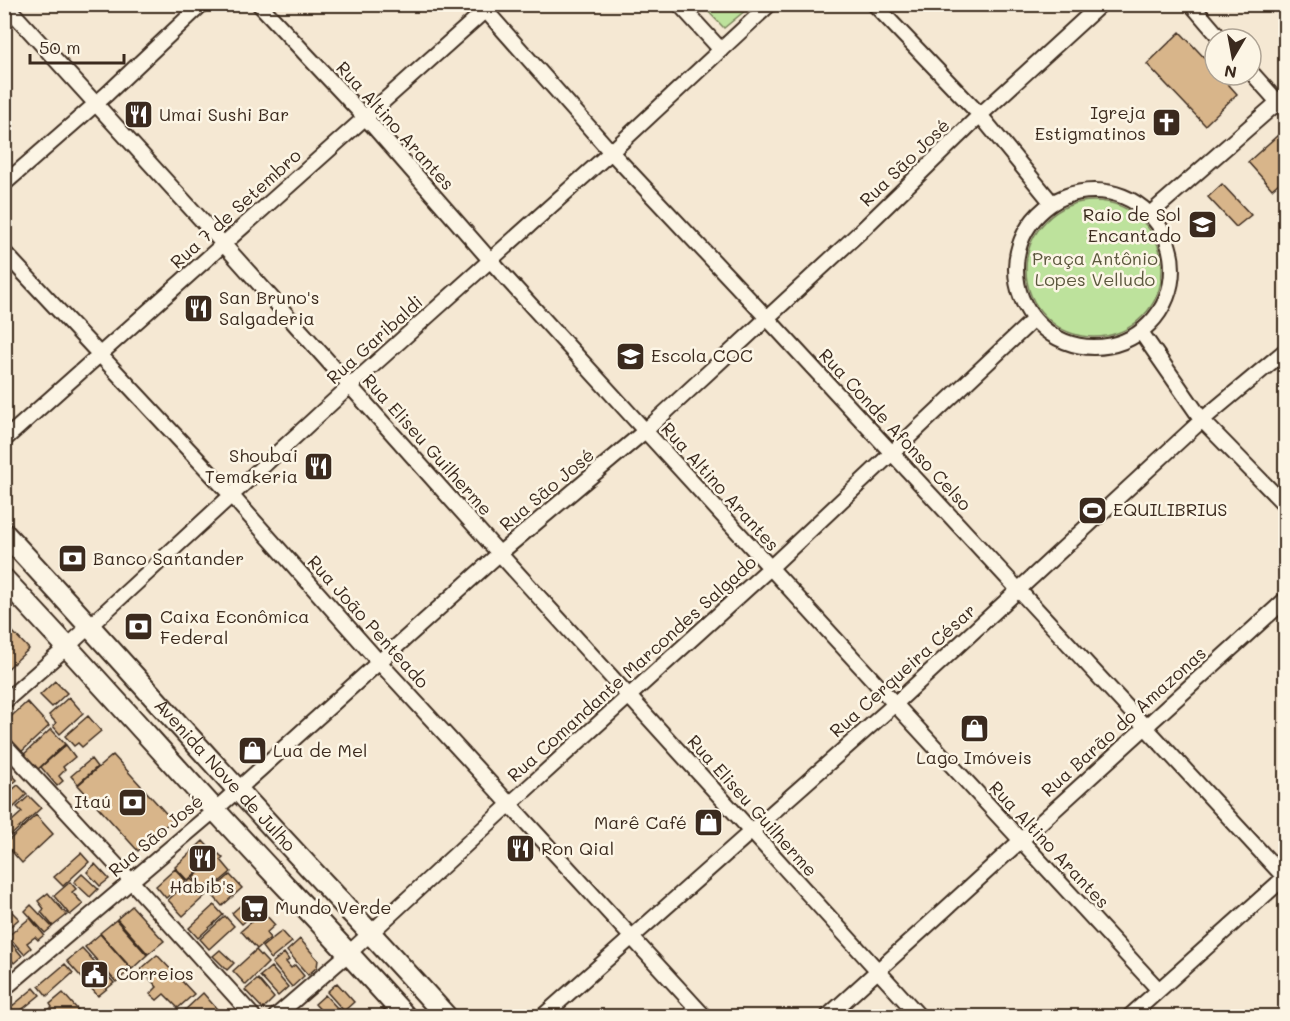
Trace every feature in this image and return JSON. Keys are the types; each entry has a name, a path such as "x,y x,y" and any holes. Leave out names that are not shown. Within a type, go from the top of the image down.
{"main road":[{"name":"Avenida Nove de Julho","path":"4,533 446,1017"},
{"name":"Avenida Nove de Julho","path":"4,579 68,646 405,1017"}],"street":[{"name":"Rua Eliseu Guilherme","path":"4,4 919,1017"},
{"path":"4,184 95,104 202,4"},
{"name":"Rua Altino Arantes","path":"259,4 365,118 490,260 770,568 1159,990"},
{"path":"679,4 721,50"},
{"name":"Rua Garibaldi","path":"4,702 68,646 350,386 611,152 770,4"},
{"path":"874,4 980,116 1052,203"},
{"name":"Rua São José","path":"4,989 238,790 500,554 645,431 1101,4"},
{"path":"1191,4 1211,27"},
{"name":"Rua 7 de Setembro","path":"4,440 365,118 486,6"},
{"name":"Rua Conde Afonso Celso","path":"486,6 611,152 1285,878"},
{"path":"1150,214 1283,102 1263,83"},
{"path":"1103,191 1129,198 1150,214 1164,232 1171,253 1173,276 1162,308 1141,332 1119,343 1096,347 1073,344 1052,335 1034,320 1023,301 1016,279 1016,257 1023,236 1035,217 1052,203 1077,192 1103,191"},
{"name":"Rua João Penteado","path":"4,252 231,495 379,662 704,1017"},
{"name":"Rua Comandante Marcondes Salgado","path":"276,1017 770,568 1034,320"},
{"path":"1141,332 1202,420 1286,507"},
{"name":"Rua Cerqueira César","path":"543,1017 895,704 1202,420 1286,350"},
{"name":"Rua Barão do Amazonas","path":"828,1017 1286,599"},
{"path":"4,744 253,1017"},
{"path":"1130,1017 1285,878"}],"green space":[{"path":"702,5 752,5 724,28"},
{"name":"Praça Antônio Lopes Velludo","path":"1094,201 1120,206 1142,221 1157,243 1162,269 1157,295 1142,317 1120,332 1094,337 1068,332 1046,317 1031,295 1026,269 1031,243 1046,221 1068,206"}],"building":[{"path":"1180,32 1203,56 1203,87 1231,87 1237,94 1205,125 1147,64"},
{"path":"1278,135 1286,143 1286,177 1272,189 1248,162"},
{"path":"1222,184 1251,215 1236,227 1208,197"},
{"path":"12,631 29,649 4,672 4,638"},
{"path":"55,681 67,693 52,707 40,695"},
{"path":"69,697 83,713 60,734 53,726 56,723 49,715"},
{"path":"27,702 49,726 19,754 4,738 4,723"},
{"path":"88,716 101,731 82,747 78,743 74,746 65,736"},
{"path":"51,729 65,744 36,771 22,756"},
{"path":"66,745 75,757 63,767 65,770 59,776 63,781 57,786 41,767"},
{"path":"113,755 172,820 138,851 78,785"},
{"path":"91,759 97,767 78,784 71,776"},
{"path":"4,766 17,780 4,791"},
{"path":"18,785 27,794 9,812 4,808 4,797"},
{"path":"29,796 41,808 7,839 4,836 4,828 22,812 17,807"},
{"path":"36,815 53,834 22,863 5,844"},
{"path":"203,841 216,855 188,881 175,867"},
{"path":"81,853 89,862 63,886 54,877"},
{"path":"219,854 231,872 211,889 208,885 203,889 193,878"},
{"path":"95,864 109,879 100,886 87,872"},
{"path":"175,869 186,881 166,898 156,886"},
{"path":"82,874 98,889 90,897 74,882"},
{"path":"230,875 242,888 222,906 210,892"},
{"path":"191,879 206,895 183,916 168,900"},
{"path":"70,882 76,889 72,892 83,904 70,915 54,896"},
{"path":"48,893 67,915 53,926 41,912 44,909 38,901"},
{"path":"251,896 261,907 242,924 232,913"},
{"path":"4,904 19,919 6,930 4,928"},
{"path":"31,905 52,927 45,933 25,911"},
{"path":"214,905 223,915 198,938 189,928"},
{"path":"132,906 164,941 148,954 117,919"},
{"path":"263,912 275,925 266,933 270,938 257,949 241,931"},
{"path":"225,916 234,926 209,949 200,939"},
{"path":"30,918 44,935 38,940 35,937 27,943 31,948 24,954 8,936"},
{"path":"116,920 147,955 132,969 100,933"},
{"path":"282,931 292,942 271,959 262,947"},
{"path":"100,934 131,969 116,982 85,947"},
{"path":"8,939 22,956 14,963 4,951 4,941"},
{"path":"300,939 318,960 317,967 308,975 287,951"},
{"path":"82,948 114,983 98,996 67,961"},
{"path":"220,950 234,963 227,970 213,956"},
{"path":"256,950 268,963 246,985 233,971"},
{"path":"284,953 289,960 286,962 291,968 295,965 304,976 292,987 272,963"},
{"path":"157,955 194,994 178,1008 164,994 157,1000 150,994 157,987 141,969"},
{"path":"65,964 73,973 47,996 39,986"},
{"path":"271,967 288,987 278,996 260,976"},
{"path":"258,979 274,998 263,1009 245,990"},
{"path":"337,983 354,1002 344,1011 327,992"},
{"path":"34,988 40,995 14,1016 9,1016 5,1012"},
{"path":"63,993 79,1011 72,1016 37,1016 52,1007 50,1004"},
{"path":"203,993 223,1016 189,1016 184,1011"},
{"path":"325,995 341,1012 337,1016 326,1016 315,1004"}],"place":[{"name":"Umai Sushi Bar","path":"138,115"},
{"name":"Igreja Estigmatinos","path":"1167,123"},
{"name":"Raio de Sol Encantado","path":"1202,225"},
{"name":"San Bruno's Salgaderia","path":"198,308"},
{"name":"Escola COC","path":"630,356"},
{"name":"Shoubai Temakeria","path":"319,466"},
{"name":"EQUILIBRIUS","path":"1092,510"},
{"name":"Banco Santander","path":"72,559"},
{"name":"Caixa Econômica Federal","path":"139,627"},
{"name":"Lago Imóveis","path":"974,729"},
{"name":"Lua de Mel","path":"252,751"},
{"name":"Itaú","path":"132,802"},
{"name":"Marê Café","path":"708,823"},
{"name":"Ron Qial","path":"520,849"},
{"name":"Habib's","path":"202,858"},
{"name":"Mundo Verde","path":"254,908"},
{"name":"Correios","path":"95,974"}]}
